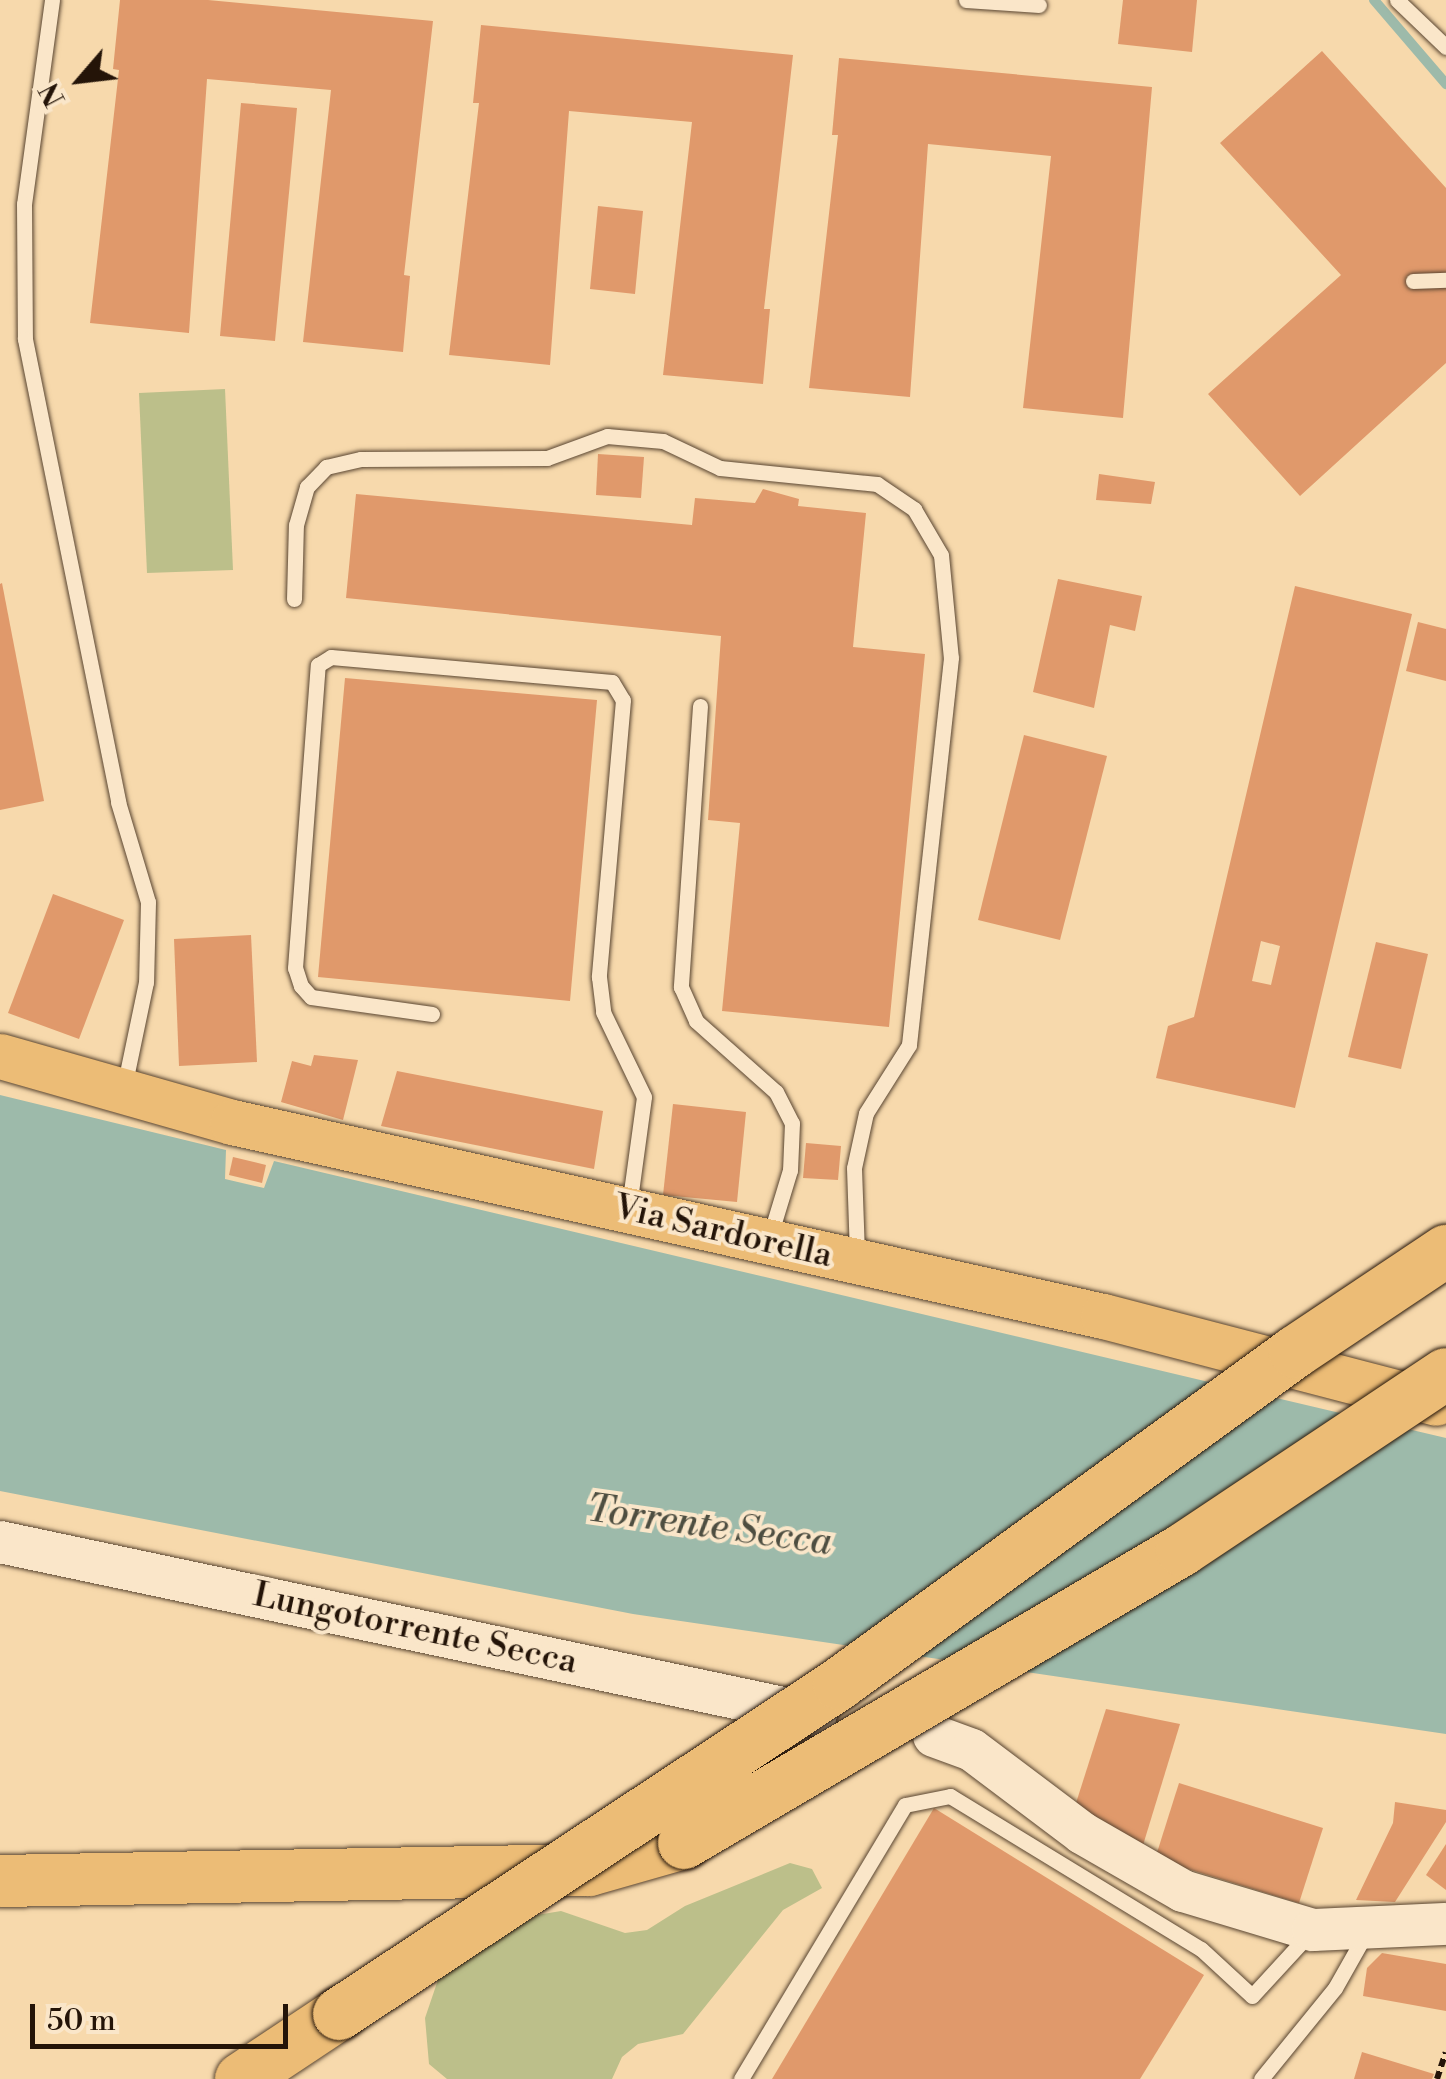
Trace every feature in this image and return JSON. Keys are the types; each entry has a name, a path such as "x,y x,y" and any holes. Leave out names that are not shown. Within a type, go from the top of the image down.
{"highway":[{"path":"241,2079 839,1684 1295,1352 1446,1250"},
{"path":"0,1881 589,1870 620,1866 684,1842 1182,1550 1446,1374"}],"main road":[{"name":"Via Sardorella","path":"0,1056 232,1122 368,1148 768,1245 1104,1316 1446,1405"},
{"name":"Lungotorrente Secca","path":"0,1542 830,1717"},
{"path":"934,1736 972,1750 1134,1868 1183,1891 1312,1930 1446,1924"}],"lane":[{"path":"52,0 24,204 26,339 118,802 148,902 146,982 123,1091"},
{"path":"966,0 1039,6"},
{"path":"1397,0 1446,46"},
{"path":"1414,281 1446,280"},
{"path":"294,599 296,525 306,487 326,467 361,459 547,458 607,436 663,441 720,468 877,484 914,509 941,555 951,658 909,1044 866,1113 854,1168 857,1263"},
{"path":"432,1014 311,997 301,986 295,968 318,666 331,657 612,682 623,700 599,977 604,1012 644,1096 628,1210"},
{"path":"700,706 681,987 696,1021 776,1092 792,1123 790,1170 768,1245"},
{"path":"741,2079 905,1805 950,1796 1201,1949 1252,1996 1312,1930"},
{"path":"1262,2079 1336,1988 1370,1927"}],"path":[{"path":"1437,2079 1446,2052"}],"green space":[{"path":"225,389 233,570 147,573 139,393"},
{"path":"790,1863 812,1869 822,1888 783,1910 683,2034 638,2044 622,2057 612,2079 447,2079 429,2064 425,2018 440,1974 537,1915 561,1911 625,1933 647,1930 685,1906"}],"water":[{"name":"Torrente Secca","path":"0,1095 226,1150 225,1179 264,1188 274,1161 1446,1438 1446,1734 633,1614 0,1491"}],"building":[{"path":"120,0 208,0 433,21 404,275 410,276 403,352 303,342 331,90 207,79 189,333 90,323 119,70 113,69"},
{"path":"1123,0 1197,0 1192,52 1118,44"},
{"path":"481,25 793,55 764,309 770,309 763,384 663,375 692,122 569,111 550,365 449,355 479,103 473,103"},
{"path":"1322,51 1446,188 1446,363 1300,496 1208,394 1341,275 1220,143"},
{"path":"839,58 1152,87 1123,418 1023,408 1051,156 928,144 910,397 809,388 838,135 832,135"},
{"path":"241,103 297,108 275,341 220,336"},
{"path":"598,206 643,211 635,294 590,289"},
{"path":"598,454 644,457 641,498 596,495"},
{"path":"1099,474 1155,482 1151,504 1096,500"},
{"path":"763,489 799,499 798,506 866,513 853,647 925,654 889,1027 722,1011 740,823 708,820 721,636 346,598 356,494 692,525 695,498 755,503"},
{"path":"1058,579 1142,596 1135,631 1110,625 1094,708 1033,692"},
{"path":"0,584 44,801 0,810"},
{"path":"1295,586 1412,614 1295,1108 1156,1078 1168,1026 1194,1017","holes":["1261,941 1280,946 1271,985 1252,981"]},
{"path":"1418,622 1446,629 1446,681 1406,671"},
{"path":"345,678 597,700 570,1001 318,977"},
{"path":"1024,735 1107,756 1060,940 978,920"},
{"path":"53,894 124,920 79,1039 8,1013"},
{"path":"251,935 257,1062 179,1066 174,939"},
{"path":"1376,942 1428,954 1401,1069 1348,1057"},
{"path":"314,1055 358,1060 343,1120 281,1102 292,1061 311,1066"},
{"path":"397,1071 603,1111 594,1169 381,1126"},
{"path":"673,1104 746,1112 737,1202 663,1195"},
{"path":"806,1143 841,1146 838,1180 803,1178"},
{"path":"233,1157 266,1165 262,1183 229,1175"},
{"path":"1106,1709 1180,1724 1140,1855 1076,1803"},
{"path":"1179,1783 1323,1828 1299,1903 1155,1859"},
{"path":"1395,1802 1446,1810 1446,1822 1395,1902 1356,1900 1393,1823"},
{"path":"934,1808 1204,1975 1140,2079 772,2079"},
{"path":"1446,1844 1446,1890 1426,1875"},
{"path":"1382,1953 1446,1964 1446,2011 1363,1996 1367,1968"},
{"path":"1362,2052 1434,2074 1432,2079 1354,2079"}],"waterway":[{"path":"1374,0 1446,84"}]}
